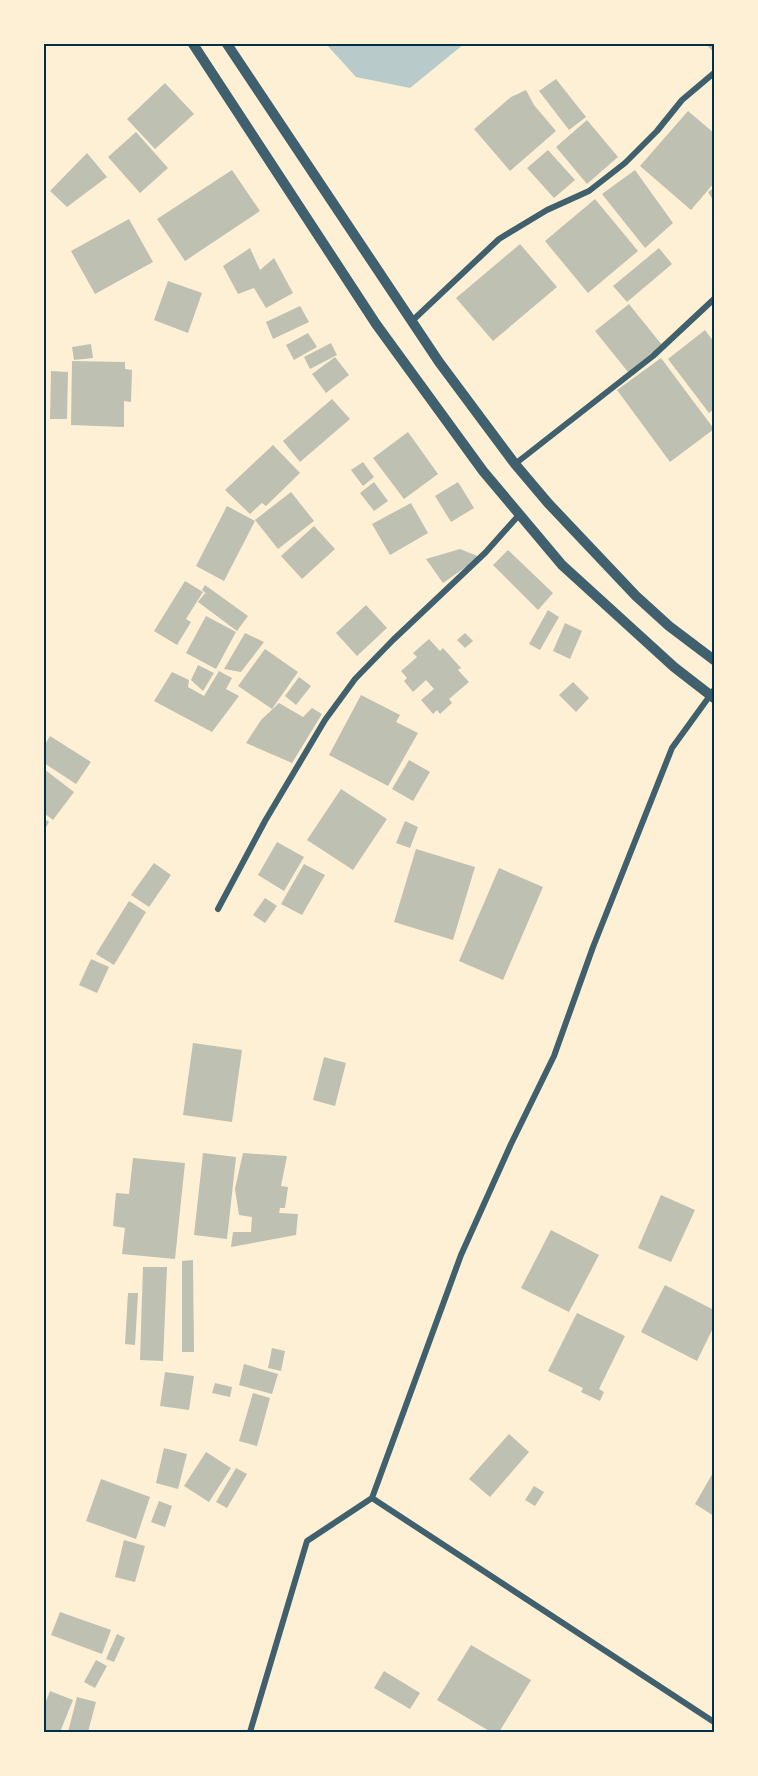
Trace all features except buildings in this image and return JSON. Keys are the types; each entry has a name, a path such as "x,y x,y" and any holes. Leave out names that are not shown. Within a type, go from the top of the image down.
{"street":[{"path":"193,44 383,334 519,515 562,565 602,603 674,667 713,694 672,748 597,936 554,1056 461,1255 372,1498 307,1541 250,1732"},
{"path":"227,44 439,362 515,464 636,597 669,626 714,660"},
{"path":"412,321 499,239 547,210 589,191 625,164 657,131 682,100 714,73"},
{"path":"515,464 653,356 714,299"},
{"path":"218,909 265,821 325,720 356,679 393,640 485,553 519,515"},
{"path":"372,1498 714,1722"}],"shaded area":[{"path":"326,44 464,44 410,88 356,77"}]}
